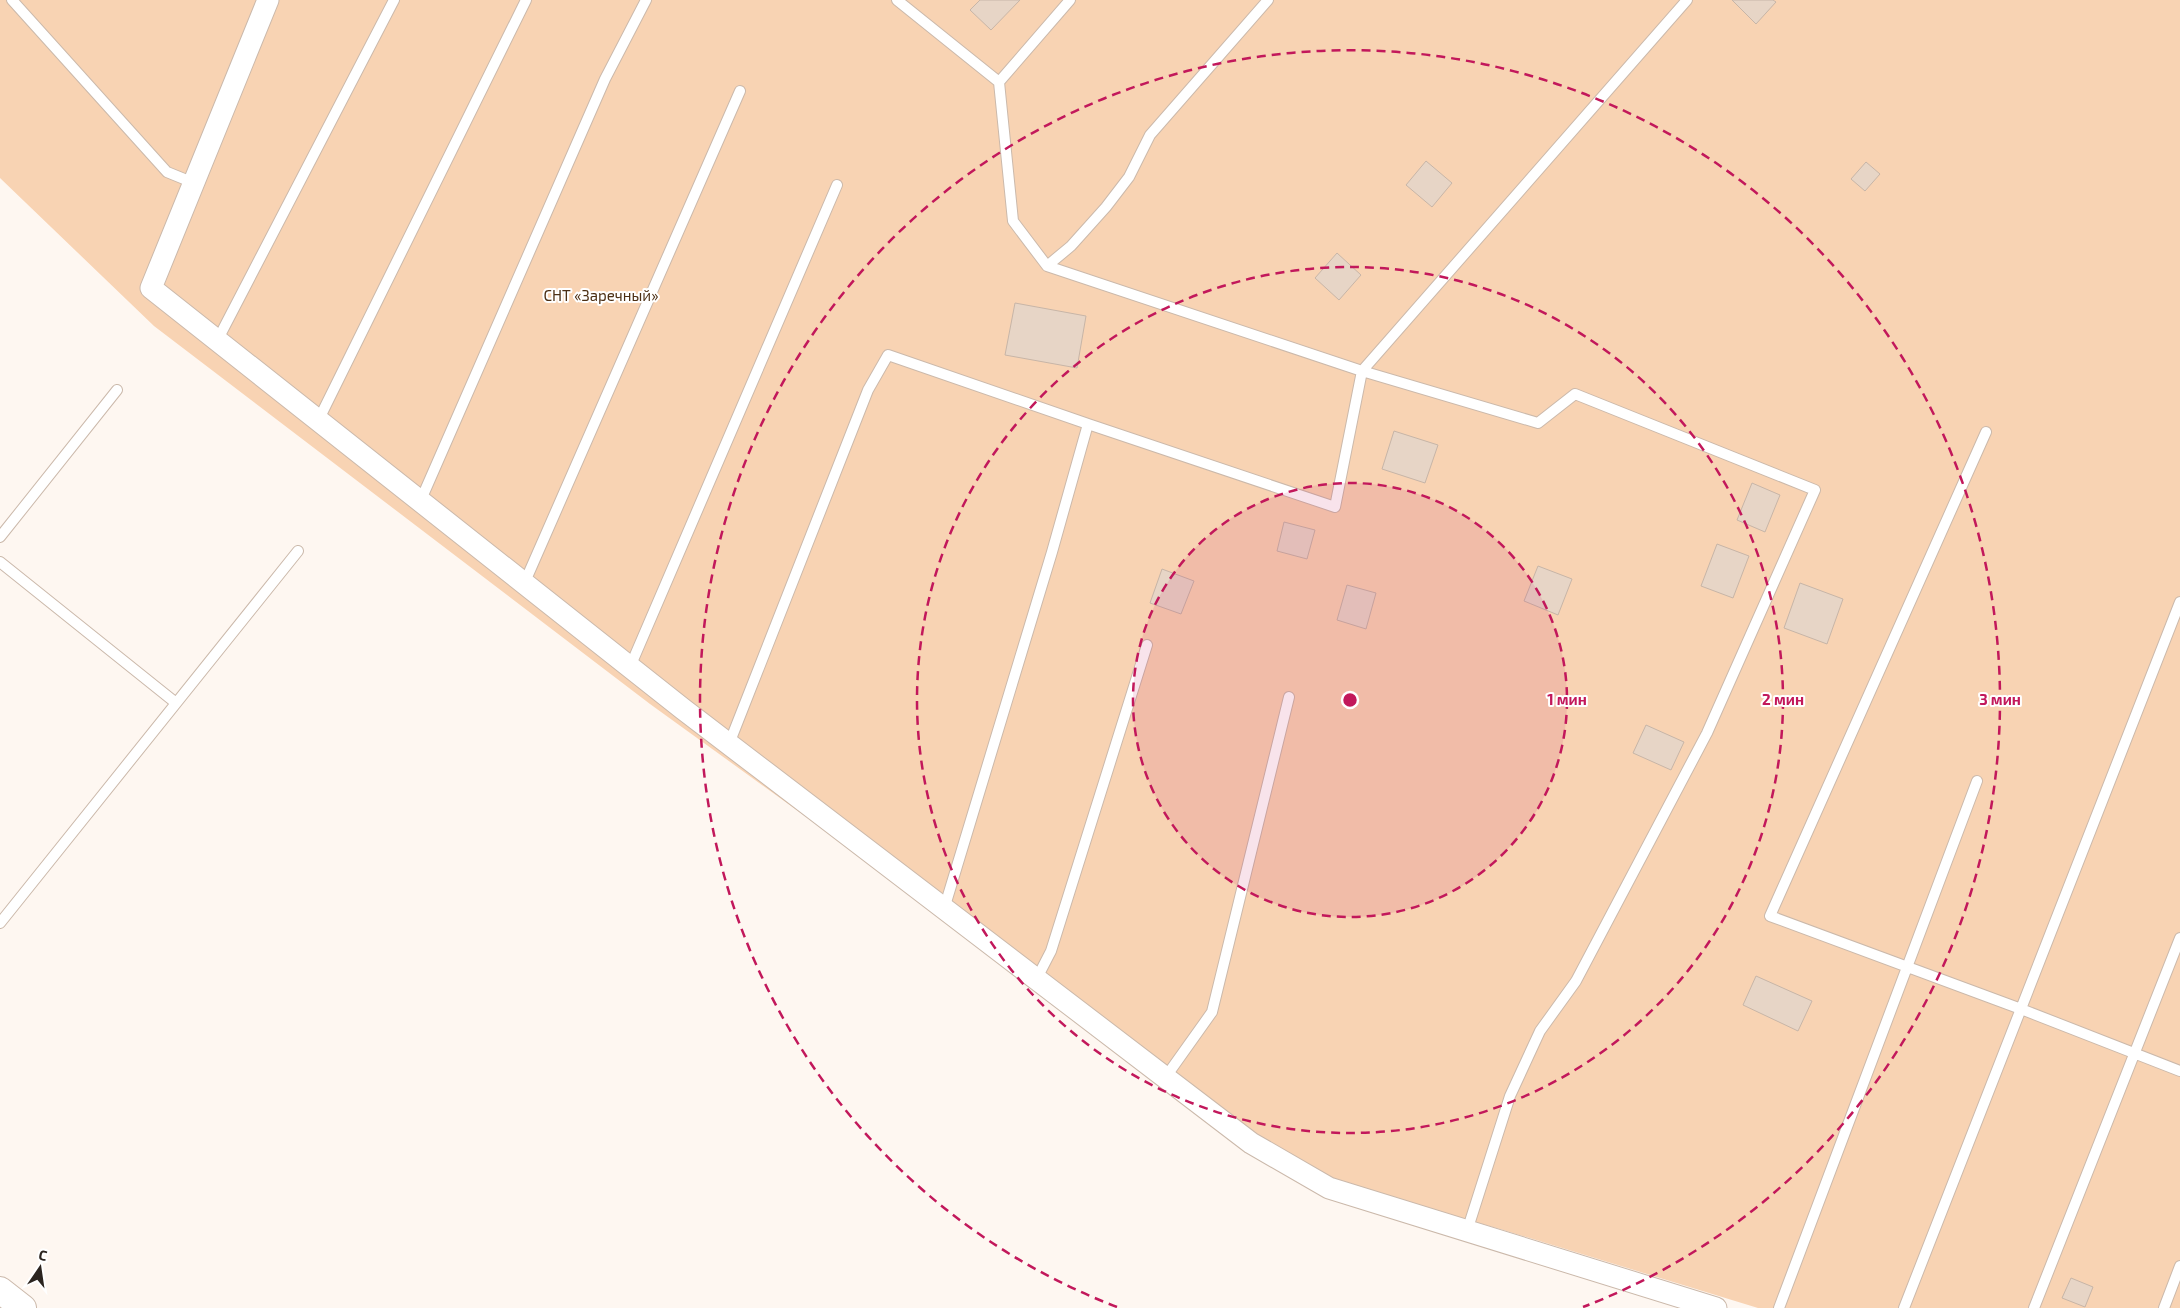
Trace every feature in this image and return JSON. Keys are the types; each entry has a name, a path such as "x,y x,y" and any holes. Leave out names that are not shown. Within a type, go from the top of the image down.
{"street":[{"path":"268,0 151,288 630,667 1251,1144 1329,1188 1716,1308"},
{"path":"0,1290 23,1308"}],"lane":[{"path":"12,0 167,172 194,183"},
{"path":"217,341 394,0"},
{"path":"318,421 526,0"},
{"path":"420,502 604,79 646,0"},
{"path":"897,0 999,82 1013,221 1047,266 1362,371 1538,423 1575,394 1815,490 1707,733 1576,981 1540,1031 1510,1096 1467,1231"},
{"path":"999,82 1070,0"},
{"path":"1047,266 1071,246 1106,207 1130,177 1150,134 1268,0"},
{"path":"729,744 868,390 888,355 1335,507 1362,371 1686,0"},
{"path":"524,584 740,91"},
{"path":"630,667 837,185"},
{"path":"0,537 117,390"},
{"path":"944,909 1052,552 1088,424"},
{"path":"1986,432 1770,916 1906,968 2021,1009 2180,1071"},
{"path":"0,923 298,551"},
{"path":"0,562 176,703"},
{"path":"1904,1308 2180,602"},
{"path":"1036,980 1051,951 1147,644"},
{"path":"1165,1078 1212,1012 1289,697"},
{"path":"1779,1308 1977,781"},
{"path":"2034,1308 2180,938"},
{"path":"2164,1308 2180,1266"}],"green space":[{"name":"СНТ «Заречный»","path":"0,0 2180,0 2180,1308 1758,1308 1500,1229 1296,1171 650,704 154,326 0,178"}],"building":[{"path":"980,0 1020,0 991,30 970,10"},
{"path":"1732,0 1773,0 1776,2 1756,24"},
{"path":"1426,161 1452,183 1432,207 1406,185"},
{"path":"1866,162 1880,174 1865,191 1851,179"},
{"path":"1337,253 1361,275 1339,300 1315,278"},
{"path":"1015,303 1086,316 1077,368 1005,355"},
{"path":"1394,431 1438,445 1425,483 1382,469"},
{"path":"1752,483 1780,495 1765,532 1737,520"},
{"path":"1284,522 1315,530 1307,559 1277,551"},
{"path":"1717,544 1749,556 1733,598 1701,586"},
{"path":"1538,566 1572,579 1558,615 1524,601"},
{"path":"1162,569 1194,581 1181,614 1150,603"},
{"path":"1800,583 1843,599 1827,644 1784,628"},
{"path":"1347,585 1376,593 1366,629 1337,620"},
{"path":"1646,725 1684,742 1671,770 1633,753"},
{"path":"1756,976 1812,1001 1798,1031 1743,1005"},
{"path":"2071,1278 2093,1287 2085,1307 2062,1298"}]}
